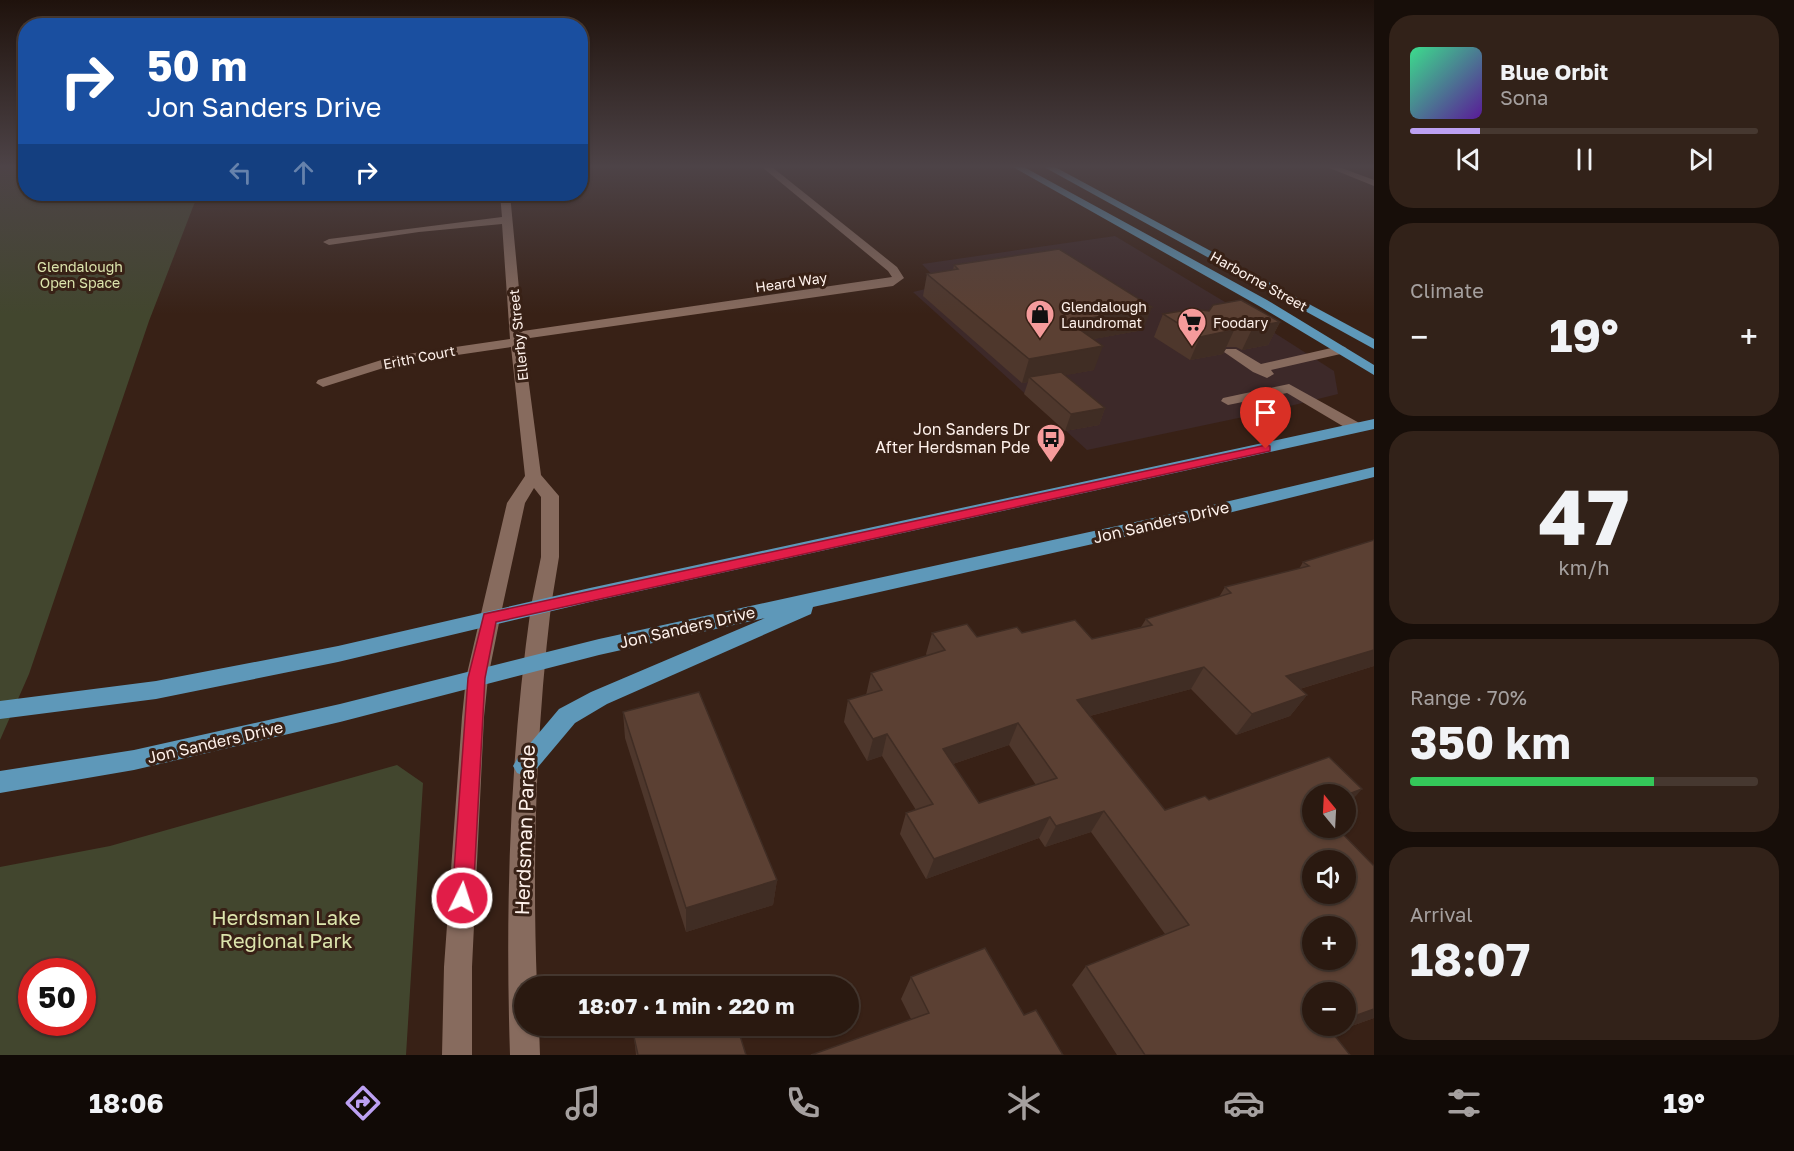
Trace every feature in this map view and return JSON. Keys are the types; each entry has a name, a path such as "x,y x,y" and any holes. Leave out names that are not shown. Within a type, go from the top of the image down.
{"main road":[{"name":"Harborne Street","path":"1107,216 1263,303 1374,371"},
{"name":"Harborne Street","path":"1141,216 1371,342"},
{"path":"0,710 156,690 338,654 541,606 1374,424"},
{"name":"Jon Sanders Drive","path":"0,782 134,760 533,664 844,592 1204,513 1374,472"},
{"path":"525,766 567,716 599,698 844,592"}],"street":[{"name":"Ellerby Street","path":"507,216 517,339 533,476 550,496 550,557 541,606"},
{"name":"Heard Way","path":"517,339 893,282 898,278 893,269 828,216"},
{"path":"329,242 419,229 507,220"},
{"name":"Erith Court","path":"323,383 394,360 517,339"},
{"path":"1258,369 1340,350"},
{"path":"1231,352 1357,428"},
{"path":"1228,400 1289,388"},
{"path":"457,1055 458,967 477,678 516,503 533,476"},
{"name":"Herdsman Parade","path":"525,1055 520,957 525,766 533,664 541,606"}],"shaded area":[{"path":"1115,236 1245,314 1334,371 1338,394 1262,413 1087,450 913,292 942,285 922,264"}],"green space":[{"name":"Glendalough Open Space","path":"0,216 189,216 149,321 29,674 0,740"},
{"name":"Herdsman Lake Regional Park","path":"397,765 423,783 406,1055 0,1055 0,867 110,846"}],"building":[{"path":"1059,249 1152,307 1069,322 1103,346 1029,359 927,274 958,269 954,265"},
{"path":"1241,300 1280,322 1253,327 1247,324 1237,324 1233,330 1200,337 1163,314 1193,309 1209,311 1213,305"},
{"path":"1061,372 1105,408 1071,414 1029,377"},
{"path":"1374,540 1374,650 1286,676 1307,695 1252,714 1204,667 1077,700 1165,810 1205,796 1209,800 1329,757 1362,789 1356,791 1356,784 1302,784 1302,838 1347,838 1374,866 1374,1009 1356,1015 1356,982 1302,982 1302,1036 1335,1036 1350,1055 1145,1055 1086,966 1189,925 1104,811 1056,826 1050,817 934,859 906,813 933,804 887,734 873,739 848,700 882,690 871,673 945,650 932,633 967,624 977,637 1017,627 1022,633 1075,620 1092,639 1152,625 1146,619 1231,593 1225,587 1309,566 1303,562","holes":["1018,723 1057,778 979,803 943,749"]},
{"path":"699,692 777,880 686,908 623,712"},
{"path":"985,948 1024,1015 1036,1010 1063,1055 811,1055 929,1013 911,977"},
{"path":"740,1036 746,1055 638,1055 634,1037"}],"place":[{"name":"Glendalough Laundromat","path":"1040,340"},
{"name":"Foodary","path":"1192,348"},
{"name":"Jon Sanders Dr After Herdsman Pde","path":"1051,464"}],"route":[{"path":"462,898 473,717 477,678 489,618 1266,449"}]}
